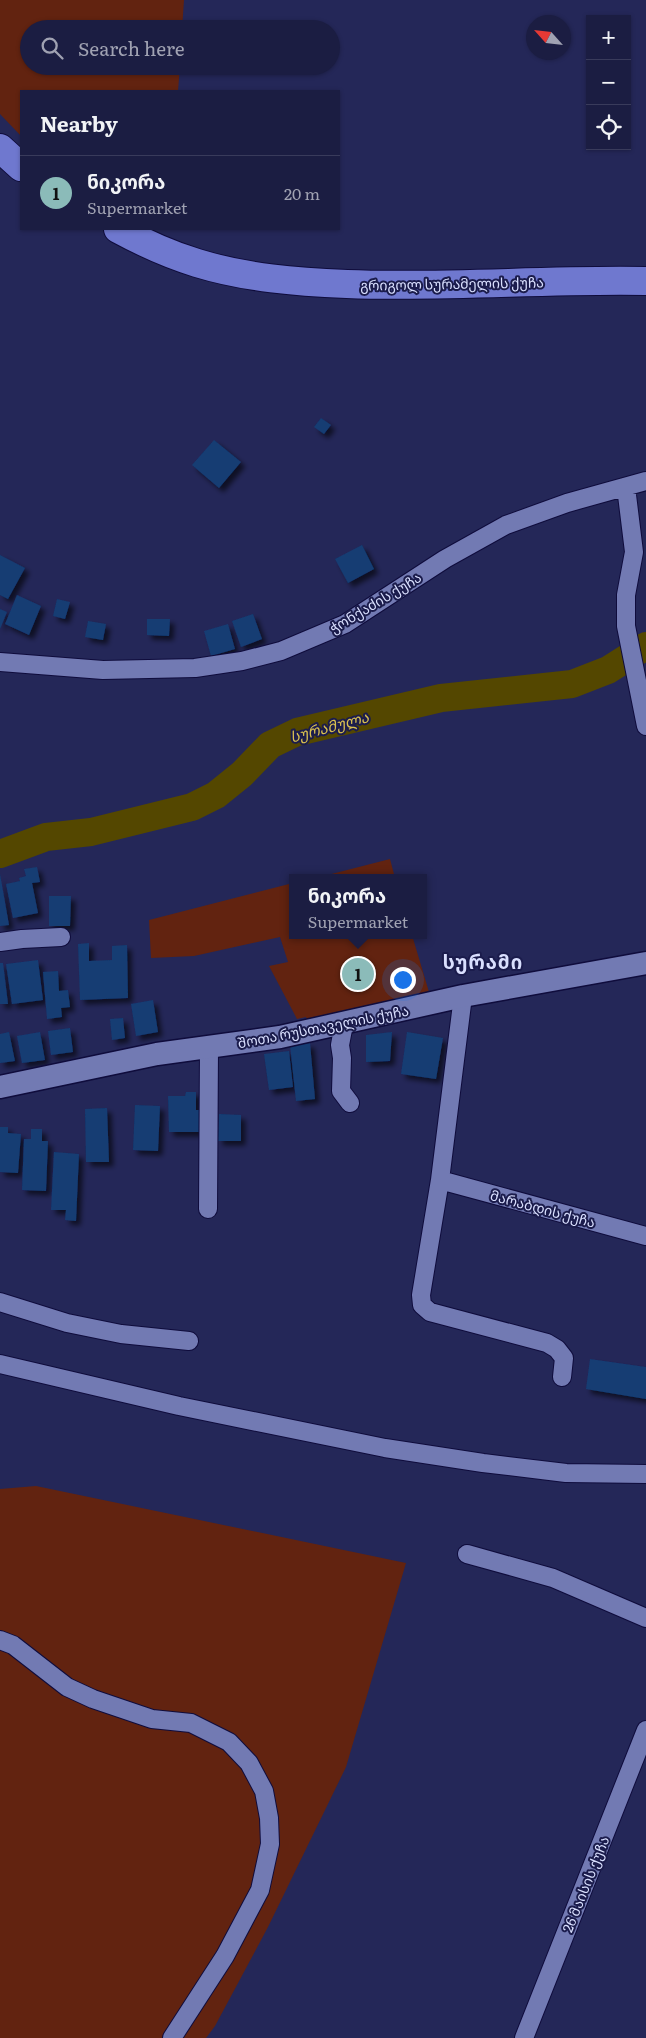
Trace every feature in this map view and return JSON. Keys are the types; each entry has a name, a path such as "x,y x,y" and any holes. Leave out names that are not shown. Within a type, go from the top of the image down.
{"main road":[{"path":"0,148 20,166"},
{"name":"გრიგოლ სურამელის ქუჩა","path":"120,230 197,263 259,278 405,287 582,280 646,281"}],"street":[{"name":"ჭონქაძის ქუჩა","path":"0,662 103,670 195,668 242,661 281,651 345,624 446,559 506,526 567,503 646,481"},
{"path":"626,487 634,552 626,595 626,626 646,726"},
{"path":"0,942 61,937"},
{"name":"შოთა რუსთაველის ქუჩა","path":"0,1087 156,1054 280,1038 463,996 646,964"},
{"path":"463,996 440,1180 421,1294 422,1305 430,1312 547,1343 557,1349 564,1358 562,1377"},
{"path":"344,1024 340,1045 342,1058 341,1091 350,1103"},
{"path":"208,1209 210,1048"},
{"name":"მარაბდის ქუჩა","path":"440,1180 646,1236"},
{"path":"0,1302 67,1322 121,1334 188,1341"},
{"path":"1,1364 179,1406 375,1446 483,1464 566,1473 646,1474"},
{"path":"467,1554 553,1578 646,1618"},
{"path":"0,1640 13,1645 67,1687 93,1699 152,1719 191,1723 229,1742 249,1763 264,1791 269,1818 270,1844 260,1890 225,1956 172,2038"},
{"name":"26 მაისის ქუჩა","path":"524,2038 646,1730"}],"shaded area":[{"path":"0,0 184,0 183,20 20,20 20,75 179,75 178,90 20,90 20,135 0,114"},
{"path":"390,859 394,874 332,874"},
{"path":"289,884 289,939 413,939 429,992 418,1004 311,1031 306,1017 297,1019 269,966 288,962 280,937 194,956 151,958 149,920"},
{"path":"36,1486 406,1563 346,1767 268,1927 215,2026 206,2038 0,2038 0,1489"}],"building":[{"path":"321,418 331,425 324,434 314,427"},
{"path":"214,440 241,462 219,488 192,465"},
{"path":"362,545 374,569 348,583 335,559"},
{"path":"0,555 25,568 8,599 0,595"},
{"path":"17,595 41,606 29,635 5,624"},
{"path":"57,599 70,602 65,619 53,616"},
{"path":"0,609 7,612 0,629"},
{"path":"253,614 262,639 241,647 232,621"},
{"path":"147,619 170,619 169,636 147,635"},
{"path":"88,621 106,624 103,640 85,637"},
{"path":"228,624 235,649 211,656 204,631"},
{"path":"37,867 40,882 32,883 38,913 13,918 6,884 20,881 19,878 26,876 24,869"},
{"path":"0,874 9,925 0,926"},
{"path":"49,896 71,896 70,926 49,926"},
{"path":"89,943 89,961 112,960 112,946 127,945 128,998 80,1000 78,944"},
{"path":"38,960 43,1000 12,1004 6,964"},
{"path":"0,963 3,963 8,1004 0,1004"},
{"path":"58,971 59,991 68,990 70,1007 61,1008 62,1017 47,1019 43,972"},
{"path":"153,1000 158,1032 136,1036 131,1004"},
{"path":"123,1018 125,1038 112,1040 110,1019"},
{"path":"70,1028 73,1052 51,1055 48,1031"},
{"path":"9,1032 15,1061 0,1063 0,1034"},
{"path":"40,1032 45,1060 22,1063 17,1036"},
{"path":"392,1032 390,1061 366,1062 366,1035"},
{"path":"407,1032 443,1038 436,1079 401,1074"},
{"path":"310,1043 315,1099 296,1101 290,1045"},
{"path":"289,1051 293,1087 269,1090 264,1054"},
{"path":"186,1092 196,1092 196,1110 204,1110 205,1132 169,1132 168,1096 185,1096"},
{"path":"135,1105 160,1106 158,1151 133,1150"},
{"path":"107,1108 109,1162 86,1162 85,1109"},
{"path":"219,1114 241,1115 241,1141 218,1141"},
{"path":"0,1127 8,1127 8,1133 21,1134 18,1173 0,1172"},
{"path":"31,1129 42,1129 42,1141 48,1141 46,1191 22,1190 24,1139 31,1139"},
{"path":"54,1152 79,1154 76,1221 65,1220 66,1210 51,1210"},
{"path":"590,1359 646,1367 646,1399 586,1389"}],"waterway":[{"name":"სურამულა","path":"0,854 46,837 91,832 192,807 216,795 242,774 270,745 297,732 441,698 572,684 608,670 646,646"}],"place":[{"name":"ნიკორა","path":"358,974"}],"district":[{"name":"სურამი","path":"483,961"}]}
